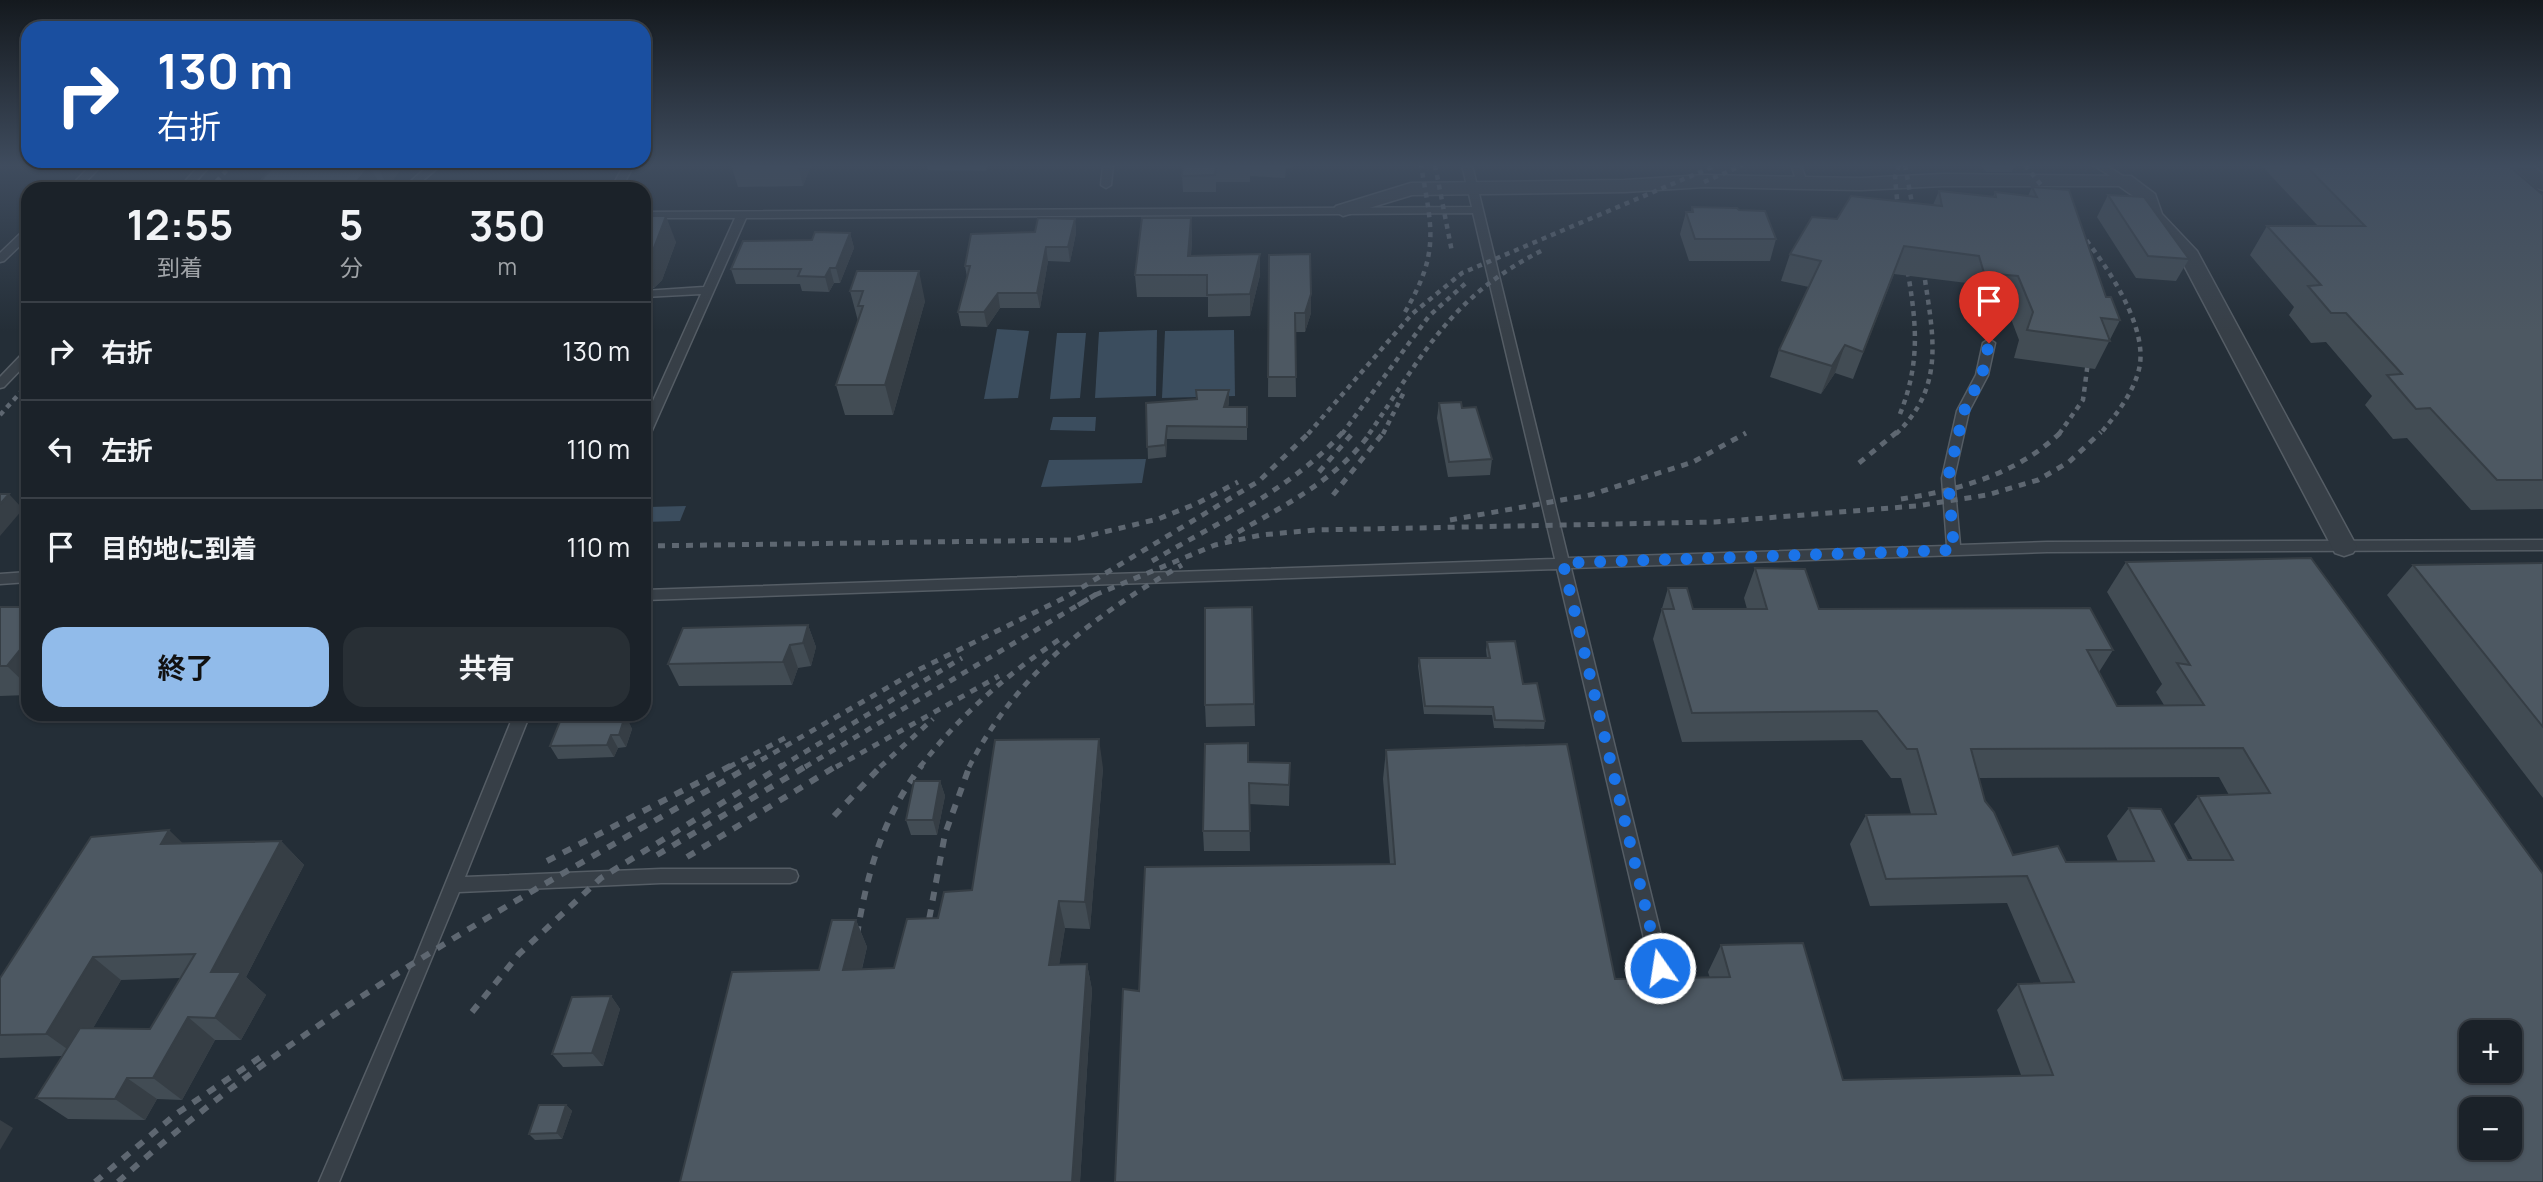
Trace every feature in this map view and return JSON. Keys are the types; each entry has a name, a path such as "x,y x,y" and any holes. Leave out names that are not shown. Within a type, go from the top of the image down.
{"street":[{"path":"2157,220 2187,251 2344,547"}],"lane":[{"path":"651,420 739,220"},
{"path":"1479,220 1660,968"},
{"path":"0,259 21,239"},
{"path":"651,293 710,289"},
{"path":"1954,550 1948,478 1964,411 1982,375 1989,343"},
{"path":"0,384 21,362"},
{"path":"651,595 1954,550 2543,545"},
{"path":"0,579 21,578"},
{"path":"329,1182 519,721"},
{"path":"454,884 660,876 790,876"}],"water":[{"path":"997,329 1029,331 1018,398 984,399"},
{"path":"1157,330 1156,396 1095,398 1099,332"},
{"path":"1234,330 1235,396 1162,398 1165,331"},
{"path":"1057,333 1086,333 1080,398 1050,399"},
{"path":"1053,417 1096,417 1095,431 1050,430"},
{"path":"1146,459 1142,483 1041,487 1049,460"},
{"path":"686,506 680,521 651,522 651,507"}],"building":[{"path":"651,220 664,220 652,253"},
{"path":"1038,220 1075,220 1068,247 1046,247 1037,293 998,293 984,312 958,312 970,266 965,266 971,234 1035,232"},
{"path":"1142,220 1191,220 1188,256 1260,254 1250,294 1207,295 1207,275 1135,275"},
{"path":"1689,220 1769,220 1776,239 1695,239"},
{"path":"1810,220 2079,220 2106,297 2111,297 2120,320 2101,318 2110,341 2027,330 2033,312 2018,276 1984,273 1979,256 1904,246 1863,352 1845,345 1832,366 1779,350 1821,261 1790,254"},
{"path":"2124,220 2161,220 2189,259 2148,256"},
{"path":"2359,220 2543,220 2543,480 2497,480 2430,408 2416,409 2387,375 2402,374 2346,313 2331,313 2308,286 2321,285 2267,226 2365,226"},
{"path":"815,232 850,233 836,268 830,268 825,277 798,276 801,269 731,269 743,241 812,240"},
{"path":"1310,254 1311,294 1305,313 1295,313 1296,377 1268,377 1269,255"},
{"path":"857,271 919,271 885,385 836,385 863,306 858,306 863,291 850,291"},
{"path":"1196,390 1229,390 1224,407 1247,407 1247,427 1167,426 1165,445 1147,447 1146,403 1197,399"},
{"path":"1461,402 1462,408 1476,407 1492,459 1449,462 1439,403"},
{"path":"0,494 9,494 0,504"},
{"path":"2311,558 2543,874 2543,1182 1115,1182 1123,989 1139,991 1145,867 1395,864 1386,750 1567,744 1615,979 1730,977 1721,945 1803,943 1843,1080 2053,1075 2018,984 2074,982 2027,876 1886,879 1866,815 1936,814 1917,749 1907,749 1877,711 1692,713 1662,609 1674,609 1668,588 1687,588 1693,609 1767,609 1755,568 1805,569 1819,609 2090,608 2113,650 2087,650 2117,706 2204,705 2177,663 2190,665 2126,562","holes":["2243,748 2270,793 2198,796 2233,860 2188,860 2161,809 2129,808 2154,861 2066,862 2058,846 2013,855 1994,812 1985,801 1971,749"]},
{"path":"2543,563 2543,727 2413,565"},
{"path":"0,607 21,607 21,649 7,666 0,666"},
{"path":"1252,607 1254,704 1205,705 1205,608"},
{"path":"808,625 803,643 790,645 783,662 668,664 683,628"},
{"path":"1515,641 1523,684 1537,683 1545,721 1495,720 1493,707 1425,706 1419,658 1490,658 1487,642"},
{"path":"560,721 623,721 619,735 611,735 607,745 550,746"},
{"path":"1099,739 1085,902 1059,901 1049,965 1087,964 1072,1182 680,1182 732,972 819,970 832,920 856,920 843,970 894,968 907,919 938,918 944,892 972,890 995,740"},
{"path":"1248,743 1248,762 1290,763 1289,785 1249,783 1250,831 1203,831 1205,744"},
{"path":"914,781 940,781 933,820 906,820"},
{"path":"169,830 161,844 281,841 211,972 241,972 215,1018 188,1017 153,1078 127,1078 115,1099 36,1098 80,1028 150,1029 195,954 93,957 46,1034 0,1035 0,978 91,837"},
{"path":"611,996 592,1053 552,1054 572,997"},
{"path":"539,1105 566,1105 557,1133 529,1134"}],"railway":[{"path":"1405,312 1424,273 1430,240 1430,220"},
{"path":"1446,220 1452,252"},
{"path":"1308,434 1412,314 1462,273 1587,220"},
{"path":"2074,225 2097,254 2119,290 2129,309 2140,347 2138,374 2130,393 2100,434"},
{"path":"1369,434 1424,352 1462,307 1511,268 1543,250"},
{"path":"1900,414 1912,373 1915,335 1905,255"},
{"path":"1896,434 1911,417 1929,381 1932,343 1925,280"},
{"path":"1342,434 1429,316 1467,282"},
{"path":"2059,433 2083,400 2089,354"},
{"path":"0,415 21,392"},
{"path":"1384,432 1404,392"},
{"path":"1152,561 1277,488 1301,471 1343,432"},
{"path":"1226,539 1323,480 1341,466 1371,432"},
{"path":"1333,495 1384,432"},
{"path":"1859,463 1897,432"},
{"path":"1095,595 1215,545 1261,535 1315,530 1715,522 1916,506 1987,495 2038,480 2069,462 2101,432"},
{"path":"1450,520 1590,495 1693,462 1746,433"},
{"path":"1901,499 1944,491 1987,478 2026,459 2059,433"},
{"path":"749,767 918,670 1066,597 1259,481 1308,434"},
{"path":"1319,472 1351,435"},
{"path":"651,546 1071,540 1158,519 1198,503 1238,482"},
{"path":"970,766 988,733 1010,703 1060,650 1118,605 1182,565"},
{"path":"805,767 1095,595"},
{"path":"1075,607 1095,595"},
{"path":"920,767 951,730 985,697 1060,639"},
{"path":"780,767 962,658"},
{"path":"836,767 999,676"},
{"path":"881,766 933,719"},
{"path":"729,767 787,737"},
{"path":"547,861 732,765"},
{"path":"118,1182 190,1120 343,1009 505,907 752,765"},
{"path":"472,1012 519,954 601,878 783,765"},
{"path":"657,855 808,765"},
{"path":"687,857 838,765"},
{"path":"857,935 866,889 887,825 908,784 922,765"},
{"path":"834,816 881,766"},
{"path":"926,936 945,834 970,766"},
{"path":"95,1182 176,1114 262,1056"}],"route":[{"path":"1660,968 1563,563 1954,550 1948,478 1964,411 1982,375 1989,343"}]}
